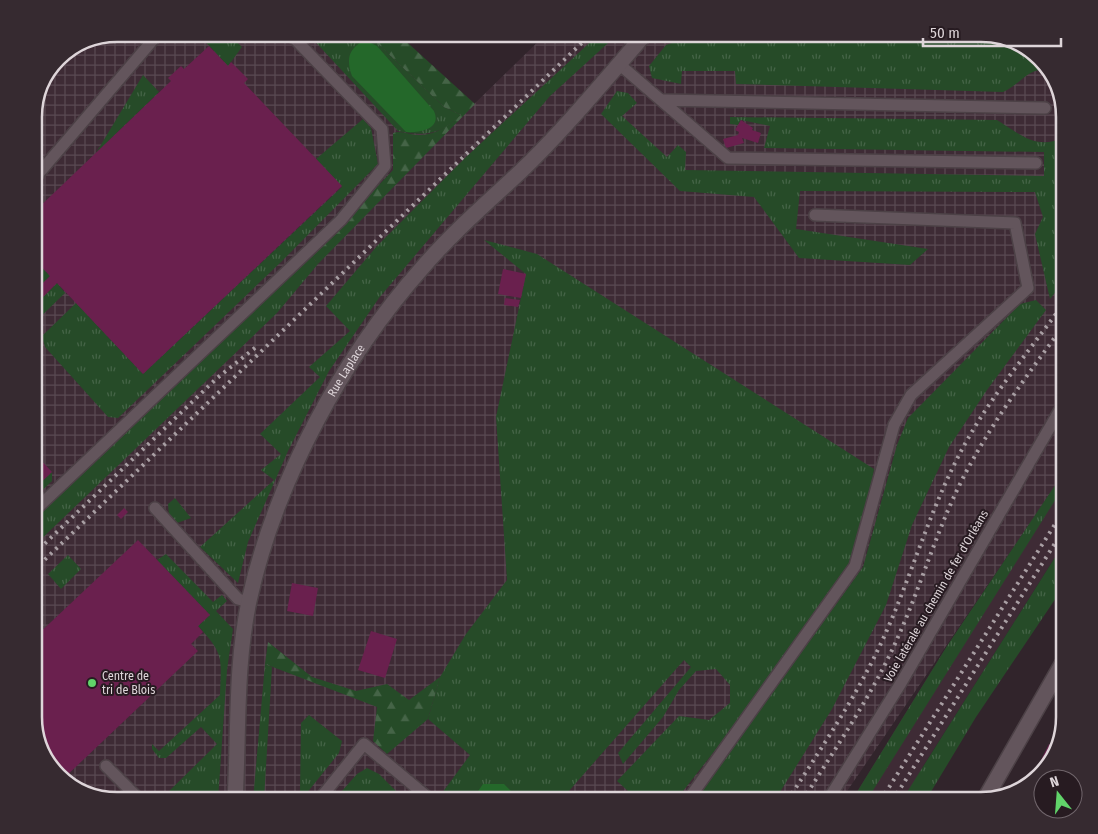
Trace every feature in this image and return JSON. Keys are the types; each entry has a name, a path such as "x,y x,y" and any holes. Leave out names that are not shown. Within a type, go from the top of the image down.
{"street":[{"name":"Rue Laplace","path":"235,792 240,662 249,602 265,545 285,489 322,413 366,340 422,268 470,216 521,170 638,42"},
{"path":"990,791 1056,675"}],"lane":[{"path":"43,168 151,42"},
{"path":"43,502 341,220 385,166 382,129 298,42"},
{"path":"619,64 728,158 1036,163"},
{"path":"663,100 1045,108"},
{"path":"694,792 855,566 894,425 911,395 1028,288 1015,223 815,215"},
{"name":"Voie latérale au chemin de fer d'Orléans","path":"833,792 901,682 1056,417"},
{"path":"155,508 238,599 249,602"},
{"path":"325,792 364,744 421,792"},
{"path":"106,766 132,792"}],"shaded area":[{"path":"117,42 398,42 466,112 538,42 981,42 1005,46 1026,58 1037,68 1048,84 1055,108 1056,485 846,792 117,792 93,788 72,776 61,766 48,745 43,721 43,113 45,98 50,84 58,72 76,55 89,48"},
{"path":"361,42 369,42 377,46 434,111 436,117 432,126 423,131 406,132 352,76 349,57 356,45"},
{"path":"1056,484 1056,556 922,768 914,792 857,792 947,646"},
{"path":"483,784 504,784 512,792 478,792"}],"green space":[{"path":"206,42 237,42 242,47 228,66"},
{"path":"315,42 376,42 444,107 461,115 447,126 425,134 398,131"},
{"path":"376,42 407,42 475,104 318,264 312,256 393,170 393,133 430,134 447,126 461,115 444,107"},
{"path":"590,42 609,42 550,96 379,298 329,371 288,451 248,542 238,583 200,547 274,480 261,470 281,454 260,434 320,377 309,367 350,331 326,306 377,246 466,157"},
{"path":"675,42 981,42 1005,46 1014,50 1039,70 1029,74 1003,92 736,84 735,71 682,71 681,84 652,78 649,66 666,45"},
{"path":"143,75 159,92 96,153"},
{"path":"617,91 628,93 637,103 622,116 667,157 678,145 686,152 685,170 1044,176 1044,152 764,148 770,126 741,120 738,125 730,124 730,117 997,120 1029,139 1045,142 1056,140 1056,291 1050,299 1035,234 1043,217 1035,192 800,191 796,229 928,249 910,265 799,258 754,197 680,191 601,114"},
{"path":"363,119 371,128 378,164 281,262 118,418 108,417 45,347 43,335 76,303 143,374 342,187 316,159"},
{"path":"484,240 537,254 874,469 869,500 851,566 764,688 682,792 629,792 617,781 679,716 709,720 730,703 730,685 716,669 696,671 679,690 663,717 623,764 618,753 691,667 684,660 568,792 443,792 470,755 428,719 440,677 466,634 507,580 496,417 526,274"},
{"path":"312,256 318,264 277,313 43,537 43,511"},
{"path":"43,269 50,276 43,283"},
{"path":"57,283 65,293 43,314 43,297"},
{"path":"1036,300 1046,310 987,390 949,447 912,525 886,605 832,709 780,792 701,792 863,567 897,445 908,418 1020,304"},
{"path":"52,472 52,481 43,490 43,480"},
{"path":"1056,484 1056,499 872,792 857,792 947,646"},
{"path":"175,498 191,518 177,523 169,516 168,504"},
{"path":"166,554 213,602 222,595 227,601 216,611 233,629 227,670 219,792 168,792 217,744 201,727 166,758 159,758 152,749 152,744 159,751 220,695 221,673 220,658 217,651 198,626 210,615 157,560"},
{"path":"68,555 81,569 61,589 48,574"},
{"path":"1056,556 1056,598 976,717 931,792 907,792"},
{"path":"268,642 312,677 356,691 387,684 409,700 440,677 428,719 387,754 373,741 377,707 265,664"},
{"path":"265,664 272,667 264,792 254,792"},
{"path":"309,715 342,741 339,753 308,792 300,792 301,723"},
{"path":"367,768 379,774 396,791 341,792 357,774"}],"building":[{"path":"209,46 228,66 231,62 248,79 244,83 342,186 143,374 57,283 43,297 43,283 50,276 43,269 43,203 171,81 168,78 181,66 184,69"},
{"path":"741,120 753,128 752,130 761,133 758,143 742,138 744,143 726,148 723,139 738,135 739,132 735,130"},
{"path":"503,269 526,274 521,298 498,294"},
{"path":"505,298 520,300 518,307 504,305"},
{"path":"43,462 52,472 43,480"},
{"path":"124,508 128,512 121,519 117,515"},
{"name":"Centre de tri de Blois","path":"138,540 210,615 198,626 203,632 191,644 198,651 69,773 61,766 53,754 45,736 43,721 43,630"},
{"path":"292,583 318,588 313,616 287,611"},
{"path":"371,631 397,639 385,678 358,670"},
{"path":"1049,744 1048,750 1041,760"}],"railway":[{"path":"43,561 583,42"},
{"path":"793,792 841,717 877,652 896,609 938,501 968,438 993,398 1056,314"},
{"path":"808,792 854,720 888,658 950,505 971,463 1004,410 1056,336"},
{"path":"43,545 216,379 256,347"},
{"path":"886,792 1056,523"},
{"path":"898,792 1056,542"}],"place":[{"name":"Centre de tri de Blois","path":"92,683"}]}
